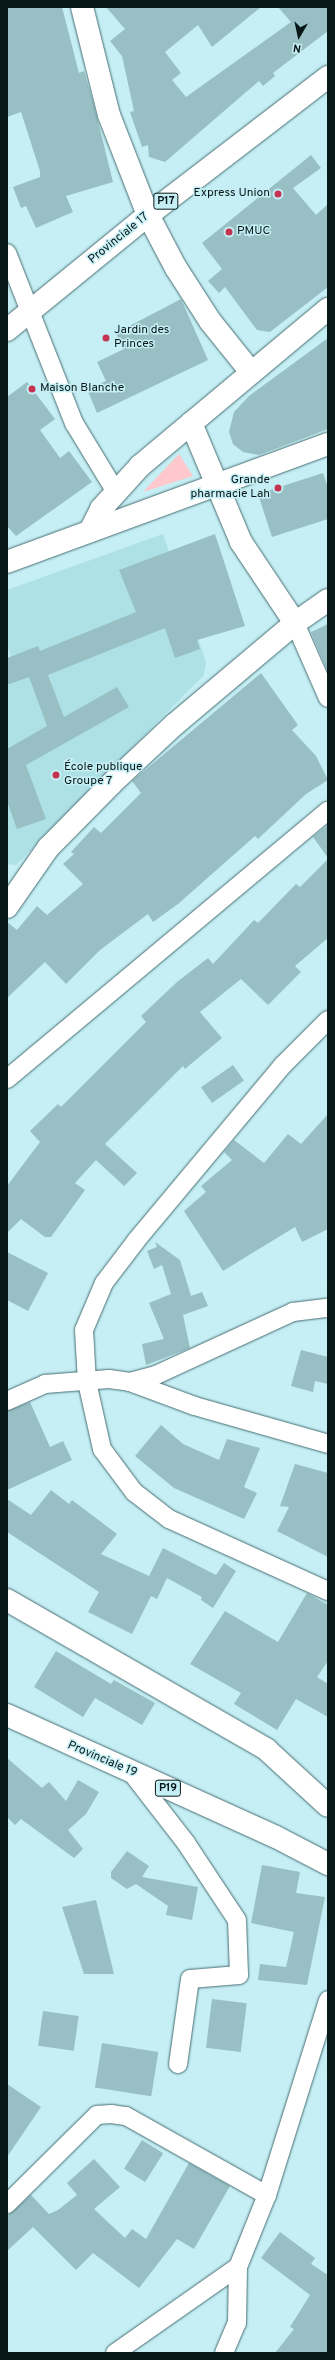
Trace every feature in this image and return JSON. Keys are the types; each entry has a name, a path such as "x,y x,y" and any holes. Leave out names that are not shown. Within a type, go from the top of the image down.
{"street":[{"path":"82,7 109,115 148,215 176,268 210,321 250,371"},
{"name":"Provinciale 17","path":"7,330 148,215 328,77"},
{"path":"7,253 28,313 74,423 116,492"},
{"path":"90,531 101,509 116,492 190,423 250,371 328,309"},
{"path":"190,423 215,486 241,542 295,623 328,698"},
{"path":"7,562 328,444"},
{"path":"7,907 48,848 112,783 174,725 295,623 328,600"},
{"path":"7,1079 328,811"},
{"path":"328,1020 283,1065 104,1283 84,1330 87,1382 102,1449 134,1492 169,1519 328,1591"},
{"path":"130,1382 156,1375 293,1312 328,1308"},
{"path":"7,1401 45,1384 87,1382 109,1379 130,1382 195,1406 328,1444"},
{"path":"7,1600 266,1749 328,1806"},
{"name":"Provinciale 19","path":"7,1715 276,1837 328,1864"},
{"path":"130,1772 186,1843 237,1920 239,1975 190,1979 178,2064"},
{"path":"224,2353 237,2323 238,2267 267,2195 328,2000"},
{"path":"7,2204 96,2115 111,2114 126,2116 267,2195"},
{"path":"115,2353 238,2267"}],"shaded area":[{"path":"179,454 193,476 143,492"},
{"name":"École publique Groupe 7","path":"163,534 206,662 204,675 16,865 7,864 7,687 8,679 16,674 7,644 7,590"}],"building":[{"path":"7,7 62,7 79,73 84,71 94,105 113,182 66,196 73,212 36,228 26,206 21,208 13,187 40,177 40,171 21,112 7,117"},
{"path":"106,7 261,7 212,47 198,25 165,52 181,73 172,80 186,97 291,22 278,7 328,7 328,31 273,73 275,76 263,86 259,81 165,162 149,157 148,145 142,147 130,112 134,111 122,56 110,41 125,29"},
{"path":"311,155 321,168 293,188 316,215 328,204 328,287 270,332 257,330 225,287 219,293 208,281 222,269 202,243"},
{"path":"181,299 208,360 97,413 87,389 106,381 97,362 124,349 116,333"},
{"path":"328,338 328,429 259,455 243,452 233,444 229,432 234,412 249,396"},
{"path":"27,382 55,419 40,430 60,458 69,451 92,482 16,536 7,526 7,397"},
{"path":"323,473 328,488 328,519 272,537 258,494"},
{"path":"215,534 245,626 197,640 200,649 175,658 165,628 48,675 64,717 117,687 129,707 26,765 46,819 17,829 7,801 7,749 47,726 29,677 7,685 7,658 38,646 40,651 136,612 119,570"},
{"path":"328,624 328,672 311,632"},
{"path":"261,673 298,725 292,730 316,756 328,780 306,794 258,839 255,836 178,904 153,922 148,914 100,950 66,984 45,962 7,998 7,922 17,930 37,906 47,915 83,884 63,864 74,854 71,852 94,827 101,833 141,793 132,781"},
{"path":"328,825 328,858 313,837"},
{"path":"328,859 328,938 295,966 301,972 268,1005 241,979 200,1012 222,1038 185,1069 183,1066 105,1144 137,1173 124,1186 96,1160 75,1183 85,1190 51,1237 45,1237 21,1219 7,1233 7,1186 40,1142 30,1131 58,1104 61,1107 146,1022 141,1016 177,982 208,958 213,964 254,920 258,923 296,884 300,887"},
{"path":"233,1065 244,1081 212,1103 201,1087"},
{"path":"328,1114 328,1229 302,1242 295,1227 223,1271 184,1211 206,1192 201,1186 232,1160 224,1152 234,1140 264,1163 288,1134 301,1144"},
{"path":"155,1242 180,1260 191,1296 202,1292 208,1306 183,1315 190,1348 146,1365 142,1344 164,1339 149,1303 171,1294 162,1265 154,1269 147,1251 157,1247"},
{"path":"7,1252 48,1273 28,1311 7,1300"},
{"path":"301,1350 328,1357 328,1384 315,1381 313,1392 291,1386"},
{"path":"30,1402 50,1447 63,1441 72,1460 7,1490 7,1411"},
{"path":"161,1425 183,1444 219,1460 227,1439 260,1448 244,1487 257,1493 244,1519 174,1488 135,1456"},
{"path":"295,1464 328,1473 328,1557 277,1531 289,1507 280,1506"},
{"path":"51,1490 69,1504 72,1500 117,1534 101,1554 149,1576 163,1548 216,1575 224,1563 236,1571 213,1608 201,1600 202,1597 167,1578 157,1599 151,1596 132,1634 88,1612 99,1592 7,1532 7,1499 31,1515"},
{"path":"307,1593 328,1605 328,1661 317,1677 328,1684 328,1717 296,1699 277,1730 234,1704 241,1693 190,1664 225,1611 278,1642"},
{"path":"56,1651 111,1684 114,1680 155,1703 142,1725 95,1698 83,1717 34,1687"},
{"path":"7,1758 42,1788 49,1782 66,1801 78,1780 99,1792 86,1814 68,1830 83,1849 74,1858 21,1819 15,1825 7,1817"},
{"path":"127,1851 149,1866 142,1877 198,1887 192,1920 166,1915 168,1906 136,1884 127,1889 111,1878 111,1872"},
{"path":"262,1865 300,1872 296,1893 325,1897 307,1985 258,1980 260,1964 286,1967 294,1932 251,1923"},
{"path":"96,1900 114,1974 84,1974 62,1907"},
{"path":"212,1999 247,2003 241,2052 206,2048"},
{"path":"43,2011 79,2016 74,2051 38,2046"},
{"path":"102,2043 158,2052 151,2096 95,2087"},
{"path":"7,2084 41,2107 7,2157"},
{"path":"142,2140 163,2153 145,2182 124,2169"},
{"path":"94,2159 120,2187 94,2209 125,2238 132,2229 146,2239 189,2163 230,2186 194,2249 177,2239 139,2288 93,2253 76,2270 33,2227 7,2251 7,2216 31,2195 49,2214 58,2210 77,2195 67,2183"},
{"path":"280,2232 315,2258 311,2264 328,2275 328,2353 275,2353 294,2329 290,2327 310,2295 261,2258"}],"place":[{"name":"Express Union","path":"278,194"},
{"name":"PMUC","path":"229,232"},
{"name":"Jardin des Princes","path":"106,338"},
{"name":"Maison Blanche","path":"32,389"},
{"name":"Grande pharmacie Lah","path":"278,488"},
{"name":"École publique Groupe 7","path":"56,775"}]}
